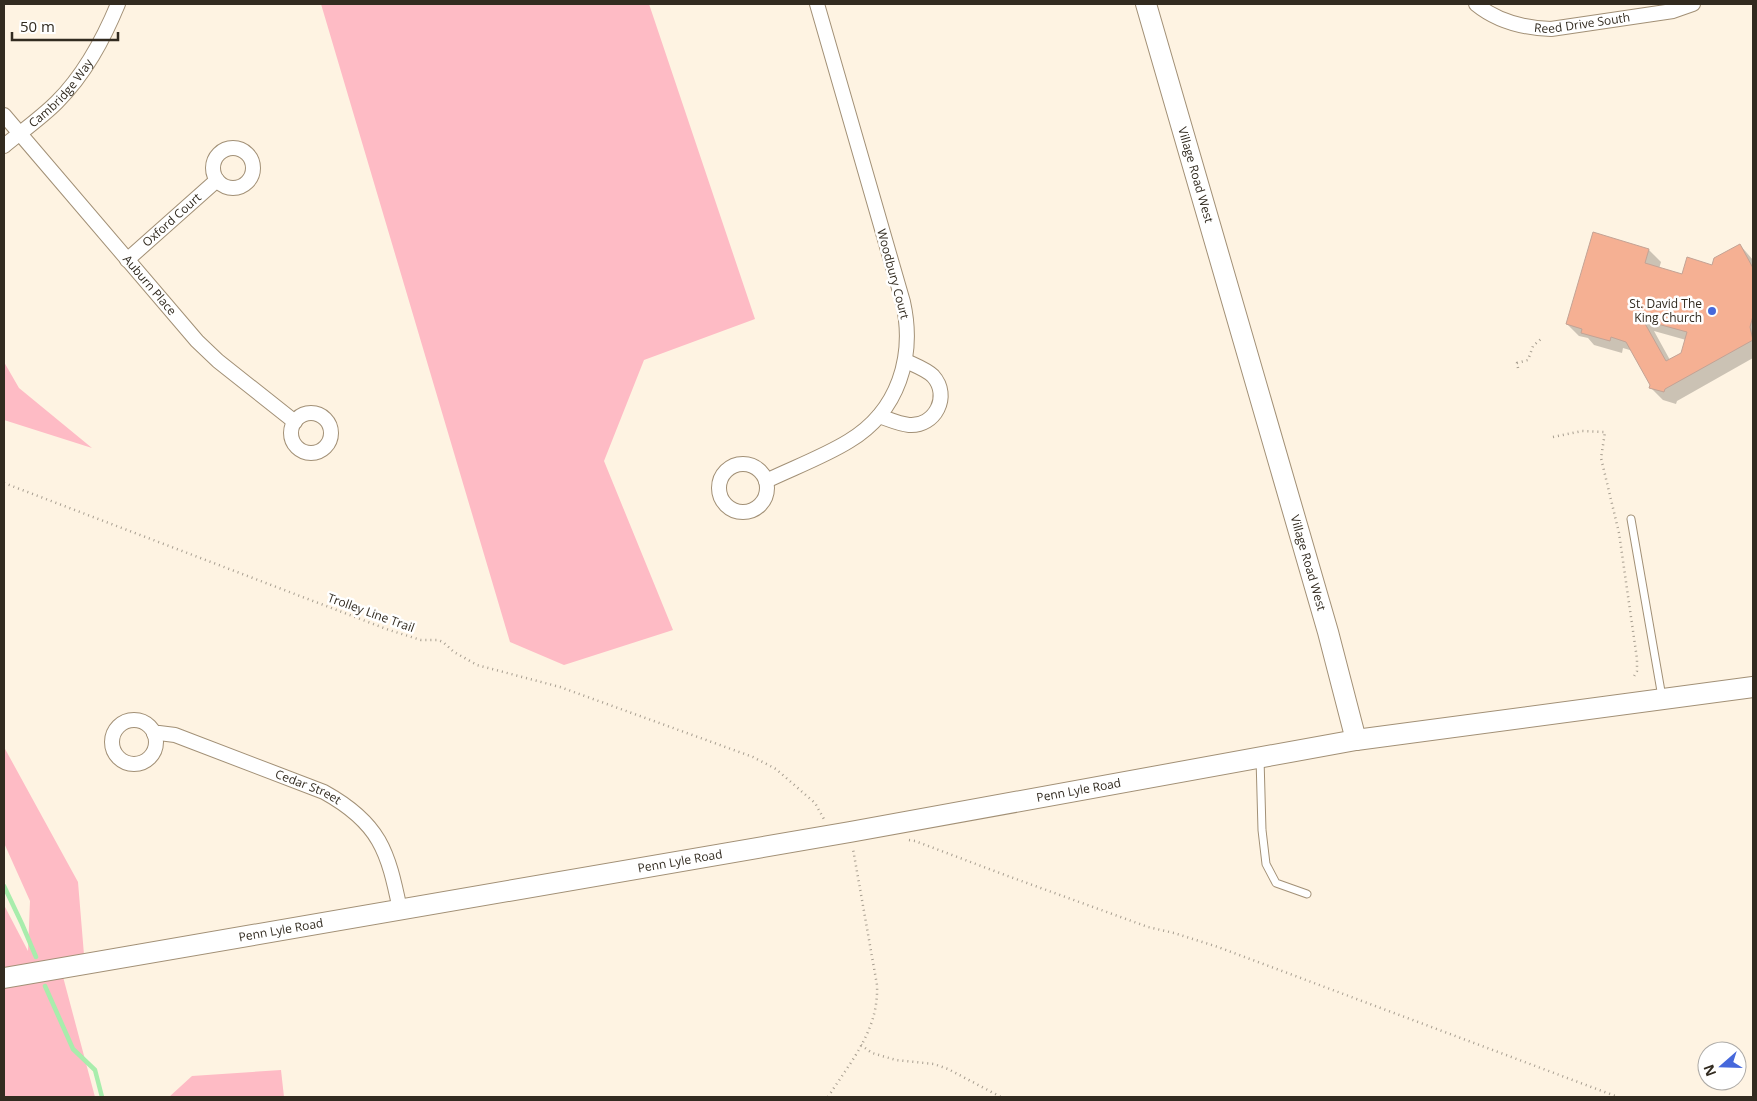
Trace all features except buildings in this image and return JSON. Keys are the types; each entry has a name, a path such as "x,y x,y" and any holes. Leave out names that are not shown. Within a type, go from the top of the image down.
{"street":[{"name":"Cambridge Way","path":"4,146 57,102 78,78 94,55 118,4"},
{"name":"Woodbury Court","path":"766,480 849,442 866,429 891,400 900,381 906,361 908,339 903,302 817,4"},
{"name":"Village Road West","path":"1146,4 1328,632 1356,740"},
{"name":"Reed Drive South","path":"1476,4 1496,17 1515,25 1551,29 1673,11 1693,4"},
{"name":"Auburn Place","path":"4,116 197,341 218,361 295,422"},
{"name":"Oxford Court","path":"128,260 217,180"},
{"path":"879,416 908,425 918,425 928,421 940,404 941,394 932,376 906,361"},
{"path":"1356,740 1753,687"},
{"name":"Cedar Street","path":"154,734 175,734 324,792 344,803 361,817 385,851 392,869 400,910"},
{"name":"Penn Lyle Road","path":"4,978 850,832 1356,740"}],"lane":[{"path":"1631,519 1663,700"},
{"path":"1260,758 1262,830 1266,864 1276,883 1307,894"}],"path":[{"path":"1518,368 1517,363 1528,360 1533,346 1542,338"},
{"path":"1553,437 1582,431 1605,432 1601,458 1619,533 1637,658 1637,671 1633,678"},
{"name":"Trolley Line Trail","path":"4,483 388,630 420,640 438,640 477,665 560,687 753,757 776,769 815,803 825,822"},
{"path":"915,840 1005,876 1148,927 1218,947 1618,1097"},
{"path":"828,1097 870,1030 878,1001 878,985 853,849"},
{"path":"861,1045 872,1053 896,1060 934,1064 948,1069 1001,1097"}],"shaded area":[{"path":"321,4 649,4 755,319 644,360 604,461 673,630 564,665 510,642"},
{"path":"4,362 19,388 92,448 4,420"},
{"path":"4,747 78,882 85,967 62,973 95,1097 4,1097 4,905 28,951 30,901 4,843"},
{"path":"281,1070 284,1097 169,1097 192,1076"}],"waterway":[{"path":"4,886 36,957"},
{"path":"45,986 73,1049 95,1070 102,1097"}],"place":[{"name":"St. David The King Church","path":"1712,311"}]}
